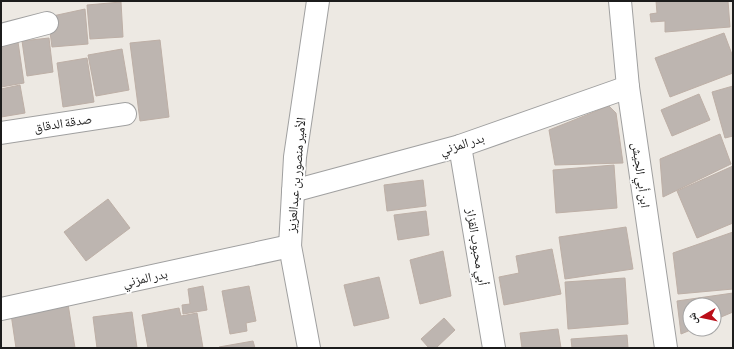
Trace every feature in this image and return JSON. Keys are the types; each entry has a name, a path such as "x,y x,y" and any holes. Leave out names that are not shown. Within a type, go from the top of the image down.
{"street":[{"name":"الأمير منصور بن عبدالعزيز","path":"309,348 290,246 295,157 318,1"},
{"name":"ابن أبي الجيش","path":"620,1 628,87 666,348"},
{"path":"1,35 47,24"},
{"name":"بدر المزني","path":"293,191 460,146 628,87"},
{"name":"صدقة الدقاق","path":"1,133 125,114"},
{"name":"أبي محبوب القزاز","path":"460,146 494,348"},
{"name":"بدر المزني","path":"1,309 290,246"}],"building":[{"path":"656,1 728,1 730,27 665,32 665,21 651,22 650,14 657,13"},
{"path":"121,2 123,37 90,39 87,5"},
{"path":"85,9 88,44 52,47 48,17"},
{"path":"724,33 733,57 733,73 670,97 655,58"},
{"path":"49,38 53,72 27,76 22,41"},
{"path":"160,40 169,117 140,121 130,43"},
{"path":"18,42 24,83 1,87 1,45"},
{"path":"122,49 129,90 96,96 88,55"},
{"path":"87,58 94,102 63,107 57,63"},
{"path":"20,85 25,113 1,117 1,89"},
{"path":"733,86 733,136 725,138 712,92"},
{"path":"699,94 710,120 672,136 661,110"},
{"path":"609,106 616,113 623,163 555,165 549,130"},
{"path":"720,134 731,164 663,197 660,159"},
{"path":"614,165 617,208 556,213 553,170"},
{"path":"733,166 733,223 697,238 677,191"},
{"path":"423,180 426,206 387,211 384,185"},
{"path":"108,199 130,228 86,261 64,232"},
{"path":"426,211 429,235 398,240 394,215"},
{"path":"626,227 633,269 565,279 559,237"},
{"path":"733,232 733,289 678,294 673,253"},
{"path":"552,249 561,294 504,305 499,277 519,273 516,256"},
{"path":"443,251 451,296 420,304 410,260"},
{"path":"379,277 389,318 354,326 344,285"},
{"path":"625,278 628,324 568,329 565,282"},
{"path":"203,286 207,310 183,314 182,305 190,304 188,289"},
{"path":"249,286 256,321 246,323 247,331 230,334 222,291"},
{"path":"733,293 733,312 722,317 722,297 705,297"},
{"path":"682,300 681,334 677,301"},
{"path":"68,304 75,348 16,348 11,314"},
{"path":"179,308 181,316 197,313 203,348 148,348 142,315"},
{"path":"132,312 137,348 97,348 93,317"},
{"path":"444,318 455,330 436,348 429,348 421,339"},
{"path":"558,329 561,348 522,348 520,333"},
{"path":"627,335 628,348 572,348 571,339"},
{"path":"253,341 255,348 219,348 219,347"}]}
